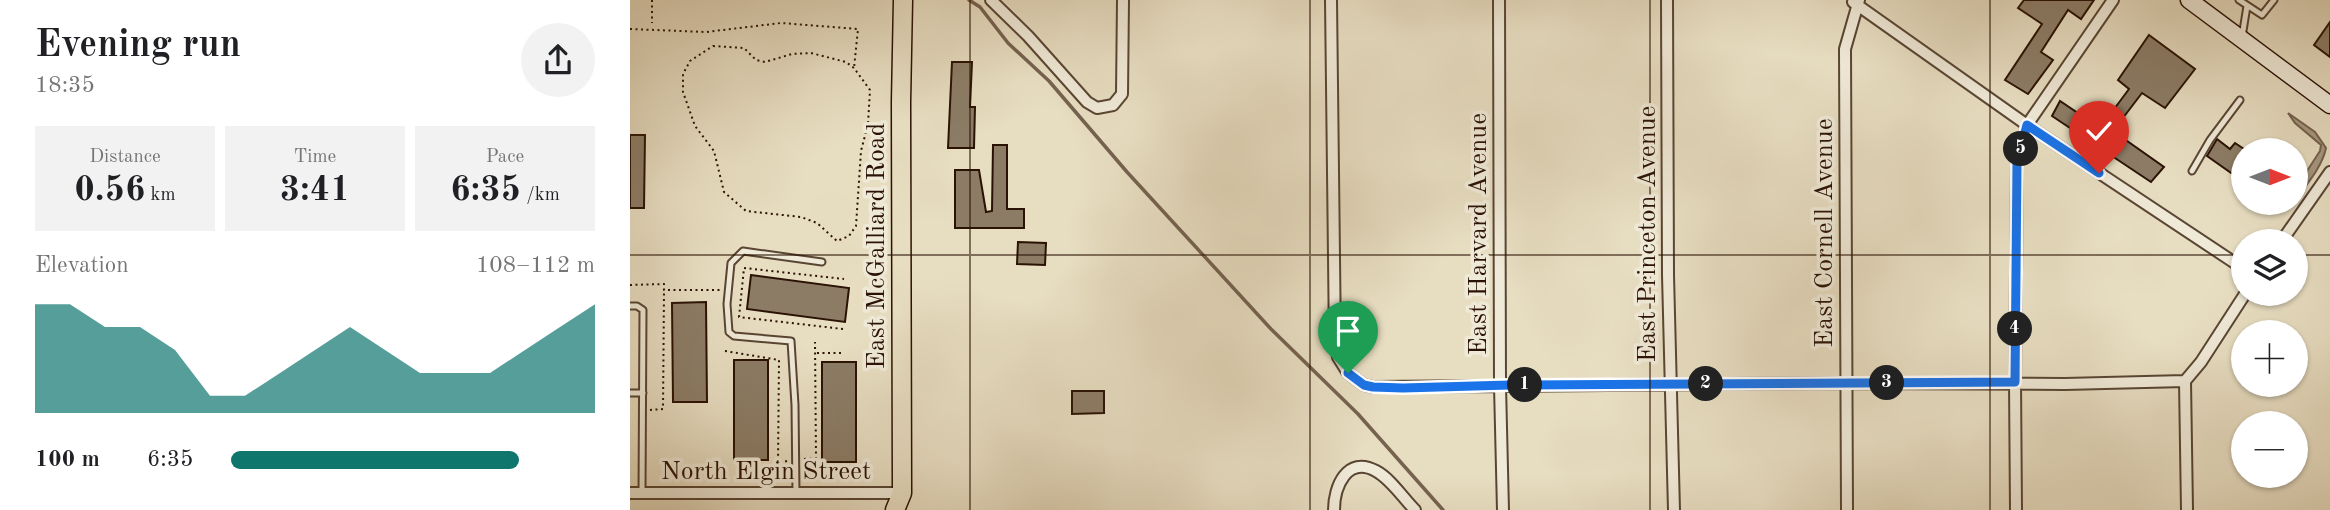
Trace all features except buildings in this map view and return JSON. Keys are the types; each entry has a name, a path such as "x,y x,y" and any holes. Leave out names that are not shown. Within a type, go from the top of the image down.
{"main road":[{"name":"East McGalliard Road","path":"895,510 902,493 903,0"},
{"path":"2189,0 2330,105"},
{"name":"East McGalliard Road","path":"902,493 911,510"}],"street":[{"path":"992,0 1087,102 1097,108 1113,105 1119,100 1124,88 1123,0"},
{"path":"1331,0 1335,343 1338,357 1348,373 1364,385 2065,384 2185,381"},
{"name":"East Harvard Avenue","path":"1499,0 1503,510"},
{"name":"East Princeton Avenue","path":"1667,0 1670,384 1674,510"},
{"path":"2016,510 2017,163 2027,125 2113,0"},
{"path":"1855,1 2027,125 2231,260"},
{"name":"East Cornell Avenue","path":"1847,510 1845,49 1855,1"},
{"path":"2290,229 2330,172"},
{"path":"2187,510 2185,381 2201,362 2237,306"},
{"path":"1334,510 1337,484 1348,472 1366,467 1381,475 1415,510"},
{"name":"North Elgin Street","path":"630,493 902,493"}],"lane":[{"path":"2244,2 2262,15 2274,0"},
{"path":"2242,40 2244,2"},
{"path":"2192,171 2210,140 2240,100"},
{"path":"796,494 791,341 734,337 729,332 727,304 731,263 743,251 822,262"},
{"path":"630,306 643,310 642,493"},
{"path":"630,393 643,393"}],"path":[{"path":"652,0 652,23"},
{"path":"630,29 706,32 781,23 858,29 854,68 870,90 869,124 861,151 856,226 849,236 837,241 817,223 801,218 746,211 724,192 714,151 695,126 683,92 683,74 690,61 713,46 744,48 756,60 765,62 792,54 811,53 846,62 854,68"},
{"path":"843,329 739,317 744,268 844,279"},
{"path":"630,285 664,284 663,409 649,410"},
{"path":"664,290 722,290"},
{"path":"803,459 816,458 815,342"},
{"path":"725,351 779,360 778,463 789,461"},
{"path":"814,353 844,353"}],"shaded area":[{"path":"2288,113 2315,132 2326,148 2318,169 2308,182 2308,170 2321,145 2295,123"}],"waterway":[{"path":"969,0 980,7 1008,43 1049,81 1127,172 1271,329 1358,414 1443,510"}],"route":[{"path":"1348,373 1364,385 1403,388 2015,382 2017,163 2027,125 2099,173"}]}
